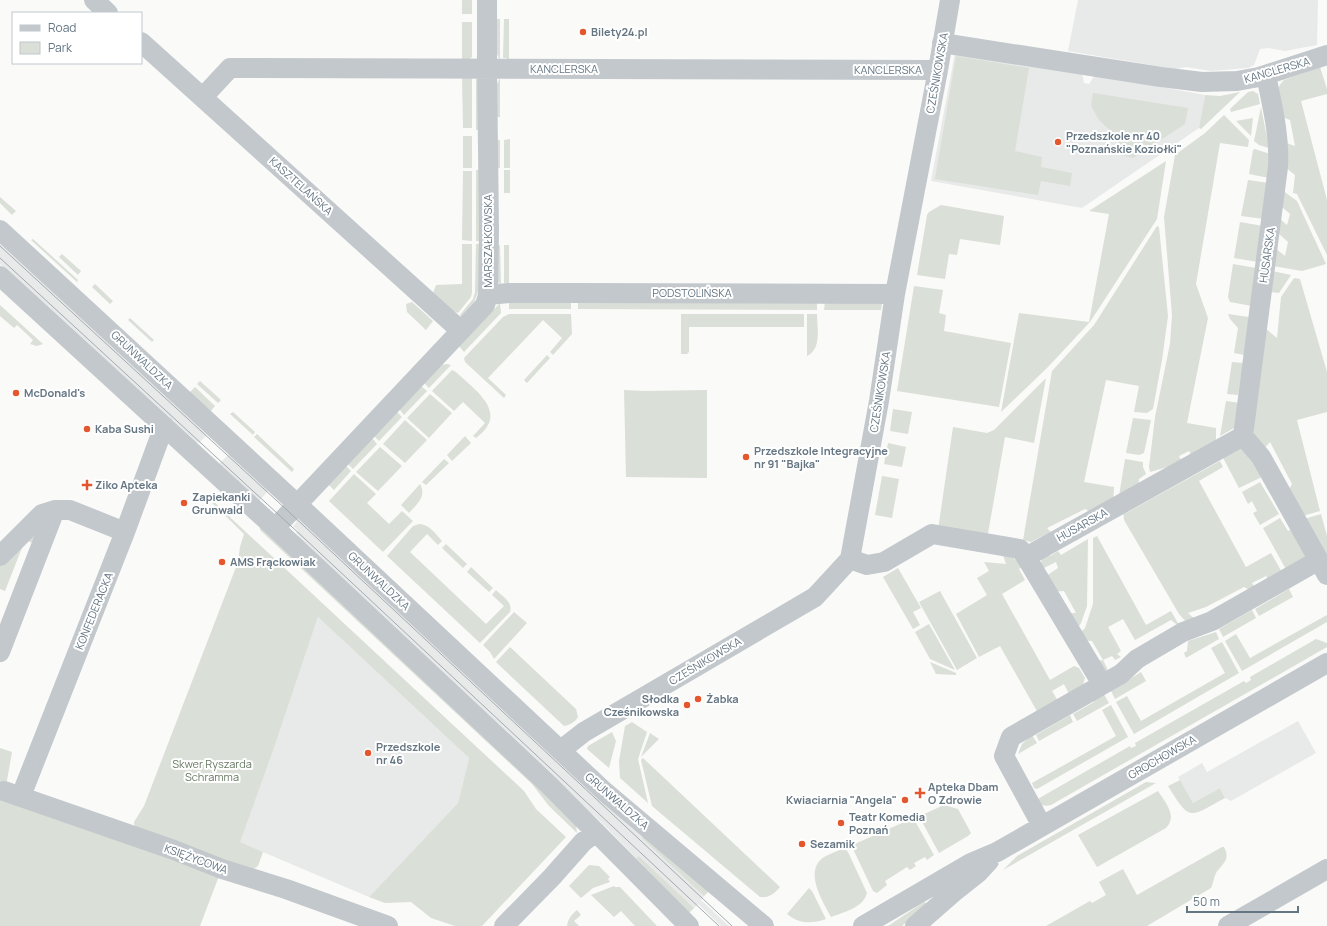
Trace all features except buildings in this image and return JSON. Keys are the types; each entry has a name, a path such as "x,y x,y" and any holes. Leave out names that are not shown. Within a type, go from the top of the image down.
{"street":[{"path":"94,0 107,12"},
{"name":"MARSZAŁKOWSKA","path":"275,528 485,305 488,295 489,230 487,0"},
{"name":"CZEŚNIKOWSKA","path":"561,750 584,732 815,597 850,559 879,401 895,294 950,0"},
{"name":"KASZTELAŃSKA","path":"142,43 203,96 460,330"},
{"name":"KANCLERSKA","path":"942,43 1202,82 1237,81 1266,75 1327,55"},
{"name":"KANCLERSKA","path":"203,96 230,68 938,70"},
{"name":"HUSARSKA","path":"1026,557 1243,436 1279,153 1276,124 1266,75"},
{"name":"GRUNWALDZKA","path":"0,230 225,436 622,808 764,926"},
{"path":"0,276 275,528 549,785 689,926"},
{"name":"PODSTOLIŃSKA","path":"488,295 531,293 895,294"},
{"name":"KONFEDERACKA","path":"13,793 125,532 164,426"},
{"path":"202,461 225,436"},
{"path":"1042,826 1004,756 1011,737 1121,674 1137,659 1183,632 1212,621 1323,568 1261,457 1243,436"},
{"path":"0,556 42,514 55,510 70,510 125,532"},
{"path":"0,652 55,510"},
{"path":"850,559 867,565 884,562 932,534 1020,549 1102,684"},
{"name":"GROCHOWSKA","path":"863,926 971,863 997,852 1327,663"},
{"name":"KSIĘŻYCOWA","path":"13,793 174,850 222,869 308,897 388,926"},
{"path":"504,926 552,877 583,842 596,832"},
{"name":"GROCHOWSKA","path":"914,926 978,873 997,852"},
{"path":"1228,926 1327,870"}],"shaded area":[{"path":"1078,0 1318,0 1317,45 1285,51 1269,48 1260,49 1254,65 1248,68 1211,71 1186,67 1175,69 1068,51"},
{"name":"Przedszkole nr 40 \"Poznańskie Koziołki\"","path":"955,53 1082,73 1084,83 1089,84 1095,75 1205,95 1199,128 1082,208 931,181"},
{"path":"0,240 207,435 196,444 0,264"},
{"path":"232,454 269,490 259,501 218,465 228,455"},
{"path":"293,514 645,836 704,896 701,900 729,926 721,926 698,904 694,908 639,856 636,858 602,823 298,537 299,536 296,533 298,531 293,526 297,522 293,519"},
{"name":"Przedszkole nr 46","path":"318,617 469,758 458,803 369,897 239,842 274,748"},
{"path":"1298,721 1316,753 1231,801 1225,798 1220,788 1193,803 1178,777 1202,763 1207,772"}],"green space":[{"path":"462,0 472,0 472,14 462,14"},
{"path":"496,19 500,19 500,60 496,52"},
{"path":"504,19 509,19 509,61 507,58 503,58"},
{"path":"462,22 472,22 472,57 468,60 462,60"},
{"path":"956,56 1029,68 1015,151 1042,157 1041,167 1072,173 1070,186 1041,181 1038,195 935,179"},
{"path":"1320,67 1327,89 1327,94 1301,101 1327,200 1327,255 1297,194 1293,193 1295,175 1285,167 1283,142 1295,146 1290,120 1277,115 1277,92 1284,80"},
{"path":"462,77 470,77 472,79 472,128 463,128"},
{"path":"476,77 478,80 480,130 476,130"},
{"path":"500,78 500,117 497,117 497,84"},
{"path":"1253,91 1258,94 1260,104 1231,112 1230,109 1248,92"},
{"path":"1240,92 1201,129 1199,128 1205,95 1220,96"},
{"path":"1093,93 1188,108 1185,124 1133,158 1118,154 1119,139 1099,120 1091,106"},
{"path":"1261,107 1269,148 1259,145 1254,141"},
{"path":"1224,115 1249,140 1248,147 1220,143 1196,284 1208,318 1187,423 1216,428 1216,441 1191,455 1189,451 1179,456 1181,460 1171,466 1150,472 1149,467 1155,417 1170,344 1172,315 1164,217 1175,155 1205,133"},
{"path":"1253,118 1251,136 1236,121"},
{"path":"463,136 472,136 472,168 463,168"},
{"path":"510,139 510,168 504,168 504,140"},
{"path":"496,140 500,140 500,168 496,168"},
{"path":"1255,149 1270,154 1269,178 1249,174 1253,150"},
{"path":"1166,161 1157,219 1090,322 1048,367 1001,412 1019,313 1089,322 1109,214 1089,211"},
{"path":"476,170 480,170 480,241 476,241"},
{"path":"504,170 510,170 510,193 504,193"},
{"path":"463,171 472,171 472,241 462,240"},
{"path":"1248,180 1269,183 1264,219 1241,216"},
{"path":"1282,190 1297,201 1326,264 1302,271 1273,266 1275,248 1285,256 1288,242 1277,232 1279,218 1287,225 1290,214 1281,206"},
{"path":"0,197 16,211 12,215 0,203"},
{"path":"941,205 1004,216 1000,245 960,239 957,255 949,254 945,279 917,275 927,215 929,212"},
{"path":"1240,222 1263,226 1258,262 1234,258"},
{"path":"1157,226 1159,227 1168,316 1153,409 1147,413 1134,412 1139,386 1106,380 1084,482 1114,487 1113,503 1094,514 1085,509 1047,528 1051,532 1031,542 1023,540 1052,371 1094,325"},
{"path":"33,239 78,280 77,282 31,240"},
{"path":"462,244 472,244 472,293 471,297 458,313 452,311 433,293 436,285 462,284"},
{"path":"476,244 480,244 478,292 474,302 462,315 459,316 473,299 475,292"},
{"path":"496,245 500,245 501,285 497,281"},
{"path":"504,245 509,245 509,284 504,283"},
{"path":"62,254 81,271 78,275 59,257"},
{"path":"1233,264 1256,268 1252,306 1230,302 1228,297"},
{"path":"1272,271 1291,275 1279,293 1269,292"},
{"path":"1294,278 1300,279 1327,372 1327,412 1297,420 1320,511 1299,517 1286,495 1292,484 1270,442 1262,451 1254,436 1253,428 1265,328 1277,338 1281,297"},
{"path":"95,284 113,301 110,304 92,287"},
{"path":"914,286 943,290 939,313 946,315 944,331 1011,343 999,407 897,391"},
{"path":"509,301 571,301 571,309 509,309"},
{"path":"578,301 817,301 817,310 578,309"},
{"path":"412,302 433,321 426,330 407,312 406,304"},
{"path":"825,302 882,304 881,310 824,310"},
{"path":"500,303 501,313 464,352 459,346"},
{"path":"0,305 43,344 37,346 30,344 33,340 17,325 14,328 0,316"},
{"path":"509,314 571,314 572,334 553,355 550,352 562,338 543,320 488,378 506,395 504,398 465,362 464,358 503,317"},
{"path":"681,314 804,314 804,327 689,327 689,352 687,354 681,354"},
{"path":"807,314 817,314 818,338 812,353 807,356"},
{"path":"1228,314 1249,317 1244,355 1234,353 1238,328 1230,319"},
{"path":"130,318 154,340 152,342 128,320"},
{"path":"547,355 550,358 527,383 524,380"},
{"path":"1232,362 1243,363 1238,395 1227,394"},
{"path":"442,365 451,365 429,388 424,383"},
{"path":"452,370 480,395 490,411 490,420 486,429 476,438 473,436 485,423 463,402 454,411 432,391"},
{"path":"1046,378 1034,443 1005,437 987,539 938,530 953,427 987,433 994,430"},
{"path":"200,381 221,400 218,403 197,384"},
{"path":"421,386 427,391 404,415 399,409"},
{"path":"195,387 215,406 210,412 189,393"},
{"path":"624,390 707,390 707,478 626,477"},
{"path":"430,394 452,413 429,438 407,418"},
{"path":"1226,401 1240,403 1236,427 1220,436"},
{"path":"893,409 912,412 908,434 890,431"},
{"path":"233,412 255,432 253,435 230,414"},
{"path":"397,412 402,417 379,441 374,436"},
{"path":"1133,418 1151,420 1144,453 1139,455 1126,453"},
{"path":"405,420 427,440 405,463 383,444"},
{"path":"257,434 294,469 292,472 254,437"},
{"path":"465,436 471,443 452,461 447,455"},
{"path":"372,438 377,444 353,469 348,464"},
{"path":"888,443 906,447 902,467 884,464"},
{"path":"380,447 402,466 378,491 356,472"},
{"path":"1241,448 1264,476 1239,488 1221,454"},
{"path":"444,459 449,463 426,485 422,482"},
{"path":"1125,459 1143,462 1143,467 1146,474 1139,479 1138,487 1119,496"},
{"path":"1220,461 1223,467 1199,481 1246,567 1271,553 1283,574 1270,582 1266,576 1252,583 1257,590 1253,592 1244,587 1206,607 1188,613 1197,621 1188,624 1179,614 1124,520 1123,508 1126,513"},
{"path":"346,466 351,471 334,490 328,484"},
{"path":"354,474 376,494 367,503 389,524 402,511 413,521 383,552 329,501"},
{"path":"882,476 899,479 892,518 875,515"},
{"path":"1260,482 1279,514 1260,525 1253,513 1257,511 1252,501 1248,504 1242,492"},
{"path":"420,484 422,488 422,496 409,513 401,505"},
{"name":"Skwer Ryszarda Schramma","path":"205,493 524,791 536,809 566,837 482,926 455,926 431,918 411,902 385,903 369,897 458,803 469,758 318,617 274,748 240,842 263,852 258,866 251,871 135,829 134,822 144,806 238,562 244,534 204,495"},
{"path":"1321,514 1327,536 1327,568 1301,520"},
{"path":"1280,518 1288,531 1292,529 1307,555 1288,573 1263,528"},
{"path":"36,522 35,544 25,540 5,591 0,589 0,559"},
{"path":"423,524 429,528 442,541 438,545 427,534 410,552 486,624 504,606 492,595 496,590 509,602 511,608 510,612 480,643 387,556 413,526"},
{"path":"260,525 559,806 576,825 577,833 549,806 532,784 260,530"},
{"path":"1097,536 1146,625 1171,611 1180,627 1171,620 1135,640 1123,619 1108,627 1121,651 1117,654 1121,657 1115,660 1112,656 1103,660 1092,641 1079,640 1077,636 1085,628 1093,604 1093,538"},
{"path":"1088,539 1087,606 1081,623 1074,633 1063,613 1076,613 1064,591 1050,592 1046,576 1058,568 1056,562 1044,568 1040,564 1043,557 1048,553 1050,556 1058,551 1061,555"},
{"path":"446,544 467,564 463,568 442,548"},
{"path":"1002,552 1014,555 1014,559 1022,567 1019,569 1025,580 1002,594 1050,680 1074,666 1079,668 1085,678 1083,685 1069,694 1064,684 1052,691 1058,701 1038,713 1000,646 979,657 956,614 987,595 977,578 989,571 984,562 1006,564"},
{"path":"471,567 493,588 489,592 467,572"},
{"path":"898,568 921,608 913,612 920,625 913,629 883,577"},
{"path":"1289,589 1293,597 1259,616 1255,609"},
{"path":"940,591 977,658 957,670 919,602"},
{"path":"1252,610 1256,618 1223,637 1219,629"},
{"path":"514,612 527,623 494,659 483,645"},
{"path":"1327,615 1327,622 1242,671 1225,641 1236,634 1250,658"},
{"path":"929,624 955,670 930,659 915,632"},
{"path":"1216,632 1219,639 1186,658 1184,653 1187,651 1188,641"},
{"path":"1316,639 1327,643 1327,647 1051,805 1042,805 1036,800 1130,746 1131,748 1136,746 1135,743 1244,681 1246,683 1251,680 1250,677"},
{"path":"1222,642 1239,673 1134,734 1116,702 1127,696 1141,721 1225,673 1211,648"},
{"path":"510,647 576,709 578,717 574,722 564,726 496,662"},
{"path":"1103,660 1108,670 1121,662 1110,675 1090,661"},
{"path":"930,662 956,673 956,675 936,674"},
{"path":"1141,672 1146,681 1115,699 1111,691"},
{"path":"1102,691 1109,703 1077,721 1073,714 1094,702 1092,696"},
{"path":"1111,705 1128,737 1037,789 1034,788 1032,783 1116,736 1102,710"},
{"path":"1070,715 1073,722 1039,741 1036,735"},
{"path":"632,722 647,732 638,759 648,803 620,778 619,761 625,726"},
{"path":"612,732 616,741 609,768 587,749 588,746"},
{"path":"650,733 659,739 641,757"},
{"path":"1032,735 1037,743 1018,754 1022,744"},
{"path":"0,748 12,752 6,786 0,784"},
{"path":"643,758 780,887 769,896 760,897 652,806 641,760"},
{"path":"1180,780 1193,803 1220,788 1225,798 1197,812 1192,813 1187,811 1168,786"},
{"path":"1146,782 1156,783 1003,870 1017,856"},
{"path":"1158,791 1167,804 1171,814 1171,819 1166,828 1097,867 1078,835"},
{"path":"0,794 219,876 200,926 0,926"},
{"path":"944,805 958,809 971,833 939,853 920,818 922,815"},
{"path":"911,819 915,821 934,855 927,860 925,857 914,863 916,866 910,870 907,867 885,881 887,885 877,893 873,891 854,851 854,845"},
{"path":"645,836 709,891 704,896 642,838"},
{"path":"1224,847 1226,851 1226,859 1216,873 1211,888 1147,926 1046,926 1090,901 1092,903 1106,895 1099,882 1123,869 1137,895"},
{"path":"842,849 848,852 867,893 862,902 857,906 831,917 817,887 815,870 818,863 824,857"},
{"path":"639,856 694,908 689,913 636,858"},
{"path":"589,865 599,866 610,877 608,879 610,882 593,888 581,898 569,886"},
{"path":"614,886 620,887 657,926 635,926 621,911 614,917 591,895"},
{"path":"809,888 826,919 815,922 805,922 796,920 787,914"},
{"path":"924,902 926,905 902,926 888,926"},
{"path":"577,910 581,915 574,921 579,926 567,926 570,917"}],"tram line":[{"path":"0,246 289,512 732,926"},
{"path":"0,258 304,538 719,926"}],"place":[{"name":"Bilety24.pl","path":"583,32"},
{"name":"Przedszkole nr 40 \"Poznańskie Koziołki\"","path":"1058,142"},
{"name":"McDonald's","path":"16,393"},
{"name":"Kaba Sushi","path":"87,429"},
{"name":"Przedszkole Integracyjne nr 91 \"Bajka\"","path":"746,457"},
{"name":"Ziko Apteka","path":"87,485"},
{"name":"Zapiekanki Grunwald","path":"184,503"},
{"name":"AMS Frąckowiak","path":"222,562"},
{"name":"Żabka","path":"698,699"},
{"name":"Słodka Cześnikowska","path":"687,705"},
{"name":"Przedszkole nr 46","path":"368,753"},
{"name":"Apteka Dbam O Zdrowie","path":"920,793"},
{"name":"Kwiaciarnia \"Angela\"","path":"905,800"},
{"name":"Teatr Komedia Poznań","path":"841,823"},
{"name":"Sezamik","path":"802,844"}]}
